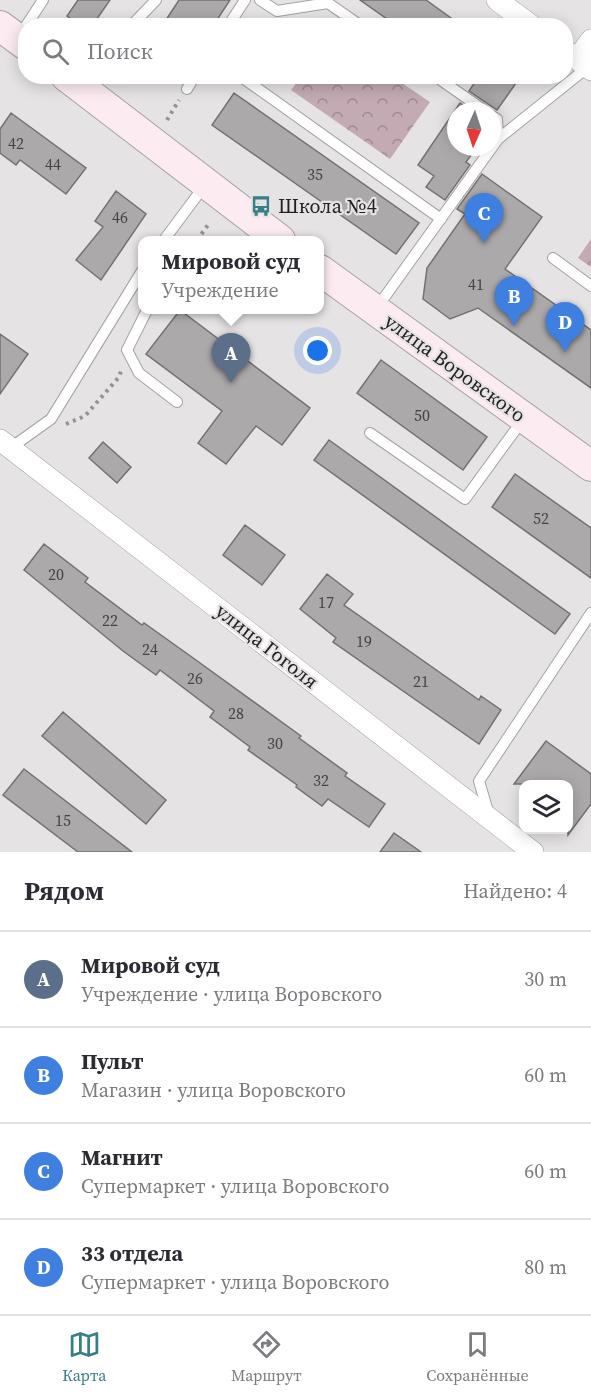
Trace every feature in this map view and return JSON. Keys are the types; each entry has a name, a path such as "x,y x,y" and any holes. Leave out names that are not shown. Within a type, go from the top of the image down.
{"street":[{"path":"497,0 521,18"},
{"path":"580,62 591,40"},
{"path":"81,84 205,185 275,236"},
{"name":"улица Воровского","path":"324,273 591,466"},
{"name":"улица Гоголя","path":"4,447 533,852"}],"lane":[{"path":"30,18 43,0"},
{"path":"139,18 156,0"},
{"path":"233,18 245,0"},
{"path":"260,0 276,11 328,3 350,18"},
{"path":"187,89 190,84"},
{"path":"251,84 441,219"},
{"path":"446,84 472,102"},
{"path":"501,136 557,84"},
{"path":"375,311 486,156"},
{"path":"167,236 205,185"},
{"path":"553,258 591,286"},
{"path":"4,447 51,419 138,278"},
{"path":"145,314 127,350 140,373 177,402"},
{"path":"370,433 465,499 524,418"},
{"path":"490,818 479,781 591,613"}],"path":[{"path":"167,120 187,89"},
{"path":"200,236 208,225"},
{"path":"64,425 85,416 119,377 127,350"}],"green space":[{"path":"296,84 403,84 430,102 390,159 291,90"},
{"path":"591,239 591,267 578,258"}],"building":[{"path":"78,0 110,0 98,18 70,18 67,16"},
{"path":"179,0 230,0 218,18 167,18"},
{"path":"360,0 426,0 451,18 386,18"},
{"path":"474,84 515,84 501,104 501,102 485,102 469,91"},
{"path":"234,93 419,223 396,254 212,125"},
{"path":"11,113 86,168 66,194 20,160 16,165 0,153 0,129"},
{"path":"447,122 447,156 470,156 466,162 470,165 445,200 426,187 434,176 418,165"},
{"path":"482,174 542,217 505,269 591,330 591,388 478,308 450,319 423,299 427,268 465,214 457,209"},
{"path":"116,191 146,214 101,280 76,260 103,227 95,221"},
{"path":"177,314 185,314 310,408 282,445 256,426 226,464 198,443 222,411 146,354"},
{"path":"0,334 28,354 0,394"},
{"path":"381,360 487,437 463,470 357,393"},
{"path":"329,440 570,614 555,634 314,460"},
{"path":"103,442 131,467 117,483 89,458"},
{"path":"515,474 591,528 591,578 492,507"},
{"path":"245,525 285,555 262,585 223,555"},
{"path":"44,544 88,578 85,582 142,625 144,623 301,736 299,738 347,773 345,776 385,804 369,827 328,799 322,806 296,787 297,785 248,750 250,747 210,717 214,711 160,670 156,675 123,651 24,570"},
{"path":"327,574 353,594 344,605 479,700 481,696 501,710 479,744 333,642 336,638 300,609"},
{"path":"63,712 166,800 146,824 42,736"},
{"path":"546,741 591,774 591,804 573,828 573,780 519,780 519,784 514,784"},
{"path":"24,769 132,852 78,852 3,795"},
{"path":"394,833 421,852 380,852"}],"place":[{"name":"Школа №4","path":"261,206"},
{"name":"Магнит","path":"484,243"},
{"name":"Пульт","path":"514,326"},
{"name":"33 отдела","path":"565,352"},
{"name":"Мировой суд","path":"231,383"}]}
